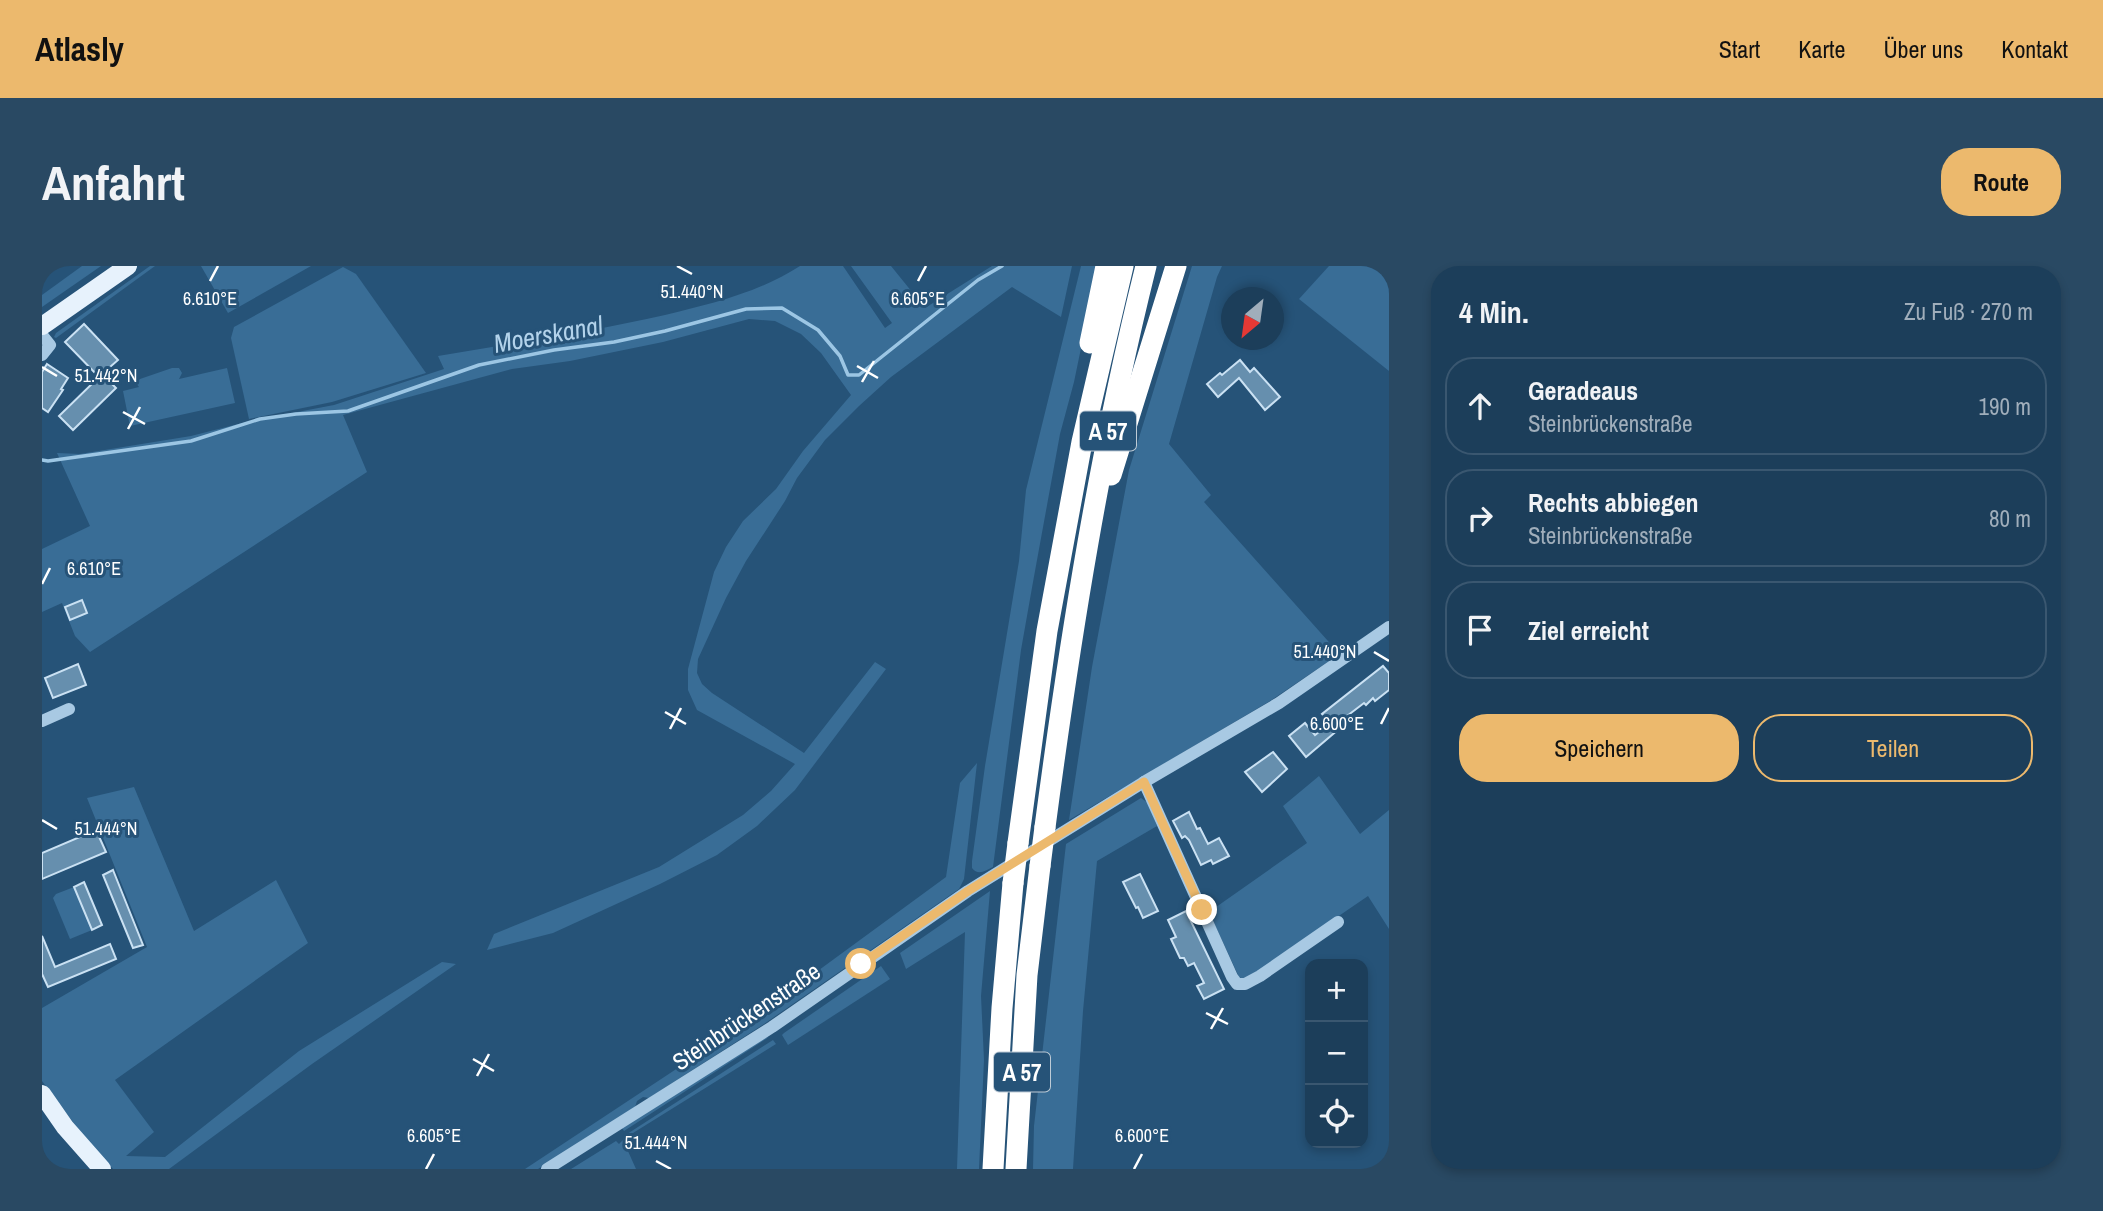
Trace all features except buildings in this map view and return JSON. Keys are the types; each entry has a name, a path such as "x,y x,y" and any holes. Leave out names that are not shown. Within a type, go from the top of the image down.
{"highway":[{"path":"1082,442 1083,375 1107,266"},
{"name":"A 57","path":"993,1169 1002,1008 1013,883 1047,631 1082,442 1123,266"},
{"name":"A 57","path":"1016,1169 1027,975 1057,739 1104,449 1146,266"},
{"path":"1080,598 1091,566 1110,478 1173,266"}],"main road":[{"path":"42,326 128,266"},
{"path":"42,1094 65,1127 102,1169"}],"street":[{"path":"42,335 50,345 42,355"},
{"name":"Steinbrückenstraße","path":"547,1169 772,1027 968,891 1144,782 1279,703 1389,626"},
{"path":"42,721 69,709"},
{"path":"1144,782 1237,984 1245,984 1260,976 1338,922"}],"shaded area":[{"path":"82,266 101,266 42,307 42,295"},
{"path":"150,266 155,266 54,337 56,333"},
{"path":"201,266 311,266 228,313"},
{"path":"800,266 843,266 885,328 892,323 851,266 891,266 925,308 992,266 1072,266 1061,317 1012,287 891,377 859,406 825,440 797,478 726,598 698,659 697,673 702,684 804,753 875,662 886,669 795,790 757,826 717,855 553,933 487,950 494,934 659,867 743,815 771,791 795,764 697,710 688,690 688,669 714,572 726,547 743,521 776,489 803,451 851,395 821,353 801,334 775,321 749,319 663,342 570,361 512,369 343,415 367,472 90,652 75,636 62,603 42,612 42,549 90,526 57,453 80,454 191,436 250,421 334,405 444,369 438,356 580,332 682,311 752,290"},
{"path":"1081,266 1098,266 1074,382 1060,434 1021,650 993,867 979,872 972,868 972,861 1019,561 1026,490"},
{"path":"1192,266 1222,266 1169,444 1211,495 1204,502 1338,655 1270,701 1069,820 1092,667 1129,470"},
{"path":"1329,266 1389,266 1389,371 1299,299"},
{"path":"343,267 356,274 426,373 332,402 249,419 231,338 234,327"},
{"path":"179,368 182,373 179,379 227,368 235,403 130,426 123,391 139,387 136,383 140,379"},
{"path":"977,763 964,879 959,889 764,1024 649,1098 643,1097 637,1101 635,1107 538,1169 525,1169 755,1017 946,877 960,783"},
{"path":"1319,776 1360,834 1389,810 1389,929 1368,896 1257,972 1242,979 1209,912 1307,843 1283,806"},
{"path":"134,787 194,931 276,880 308,943 115,1080 154,1132 126,1156 165,1157 299,1051 442,962 456,964 312,1064 169,1169 113,1169 84,1137 42,1081 42,1008 147,947 87,798"},
{"path":"1141,798 1148,803 1157,826 1097,861 1083,1011 1073,1169 1033,1169 1034,1126 1066,844"},
{"path":"74,887 92,930 70,939 53,898 56,894"},
{"path":"990,891 981,996 984,1060 979,1169 957,1169 965,932 906,969 900,953"},
{"path":"881,966 890,979 788,1045 782,1035 784,1033"},
{"path":"769,1037 624,1131 622,1128 765,1038"},
{"path":"773,1040 776,1044 625,1138 624,1136"},
{"path":"623,1140 636,1169 571,1169 616,1141 619,1144"}],"waterway":[{"name":"Moerskanal","path":"42,460 191,441 260,419 348,411 479,365 554,350 614,342 746,309 782,308 818,330 840,356 848,375 859,375 978,280 1002,266"}],"route":[{"path":"861,964 968,891 1144,782 1202,910"}]}
